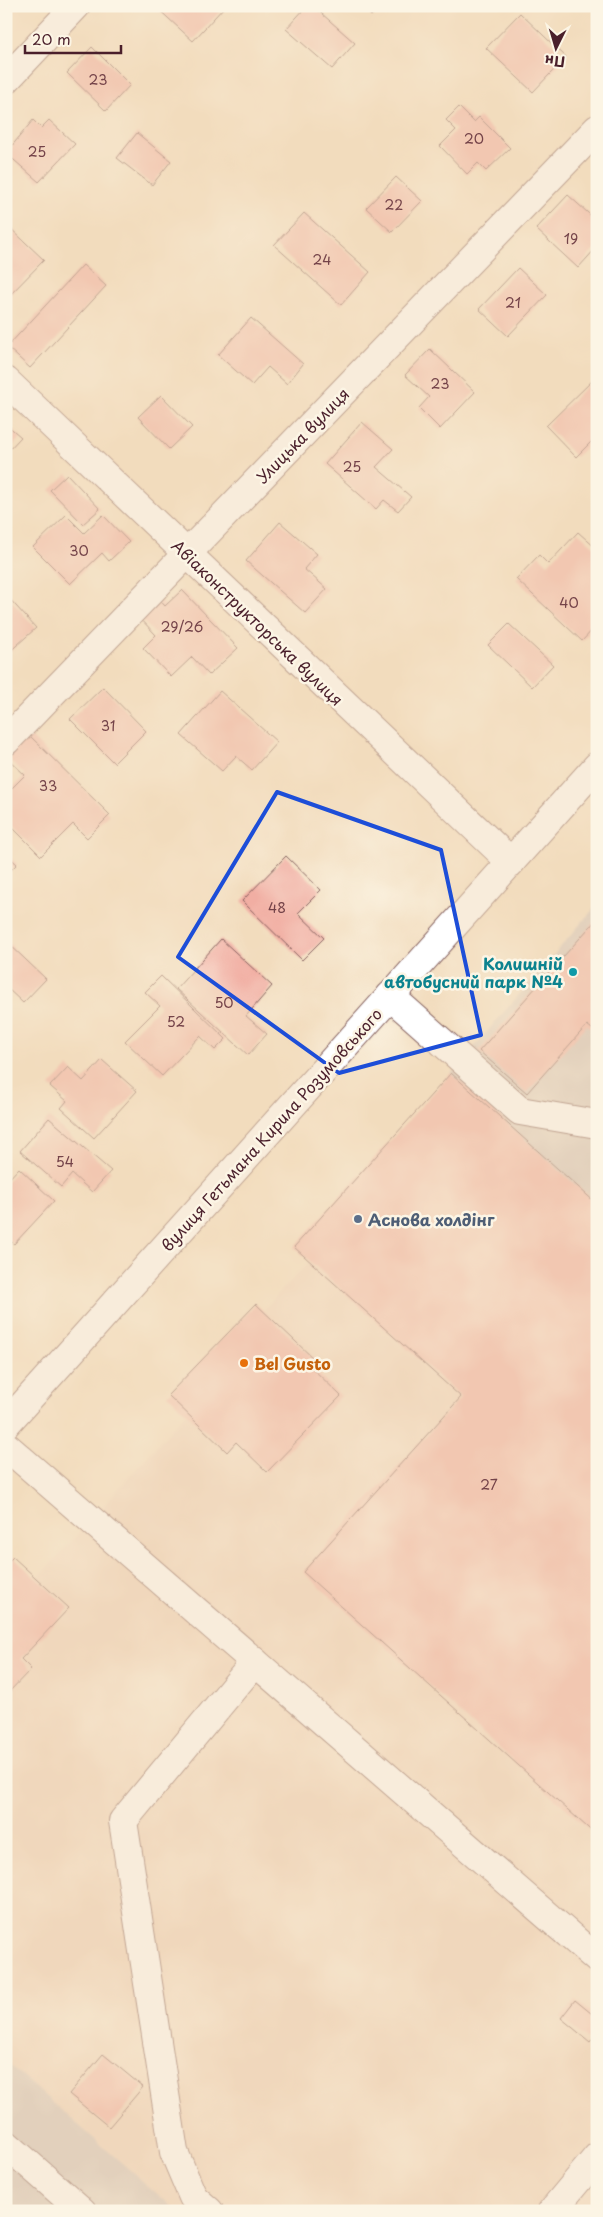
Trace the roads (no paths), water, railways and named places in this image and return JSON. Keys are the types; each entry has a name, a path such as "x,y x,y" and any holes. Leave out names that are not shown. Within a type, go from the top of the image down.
{"street":[{"path":"6,80 76,6"},
{"name":"Улицька вулиця","path":"6,741 597,129"},
{"name":"Авіаконструкторська вулиця","path":"6,381 511,862"},
{"name":"вулиця Гетьмана Кирила Розумовського","path":"6,1424 597,766"},
{"path":"390,996 520,1111 597,1124"},
{"path":"6,1446 597,1959"},
{"path":"209,2211 193,2197 174,2152 122,1821 255,1662"},
{"path":"6,2144 82,2211"},
{"path":"552,2211 597,2157"}],"place":[{"name":"Колишній автобусний парк №4","path":"573,972"},
{"name":"Аснова холдінг","path":"358,1219"},
{"name":"Bel Gusto","path":"244,1363"}]}
